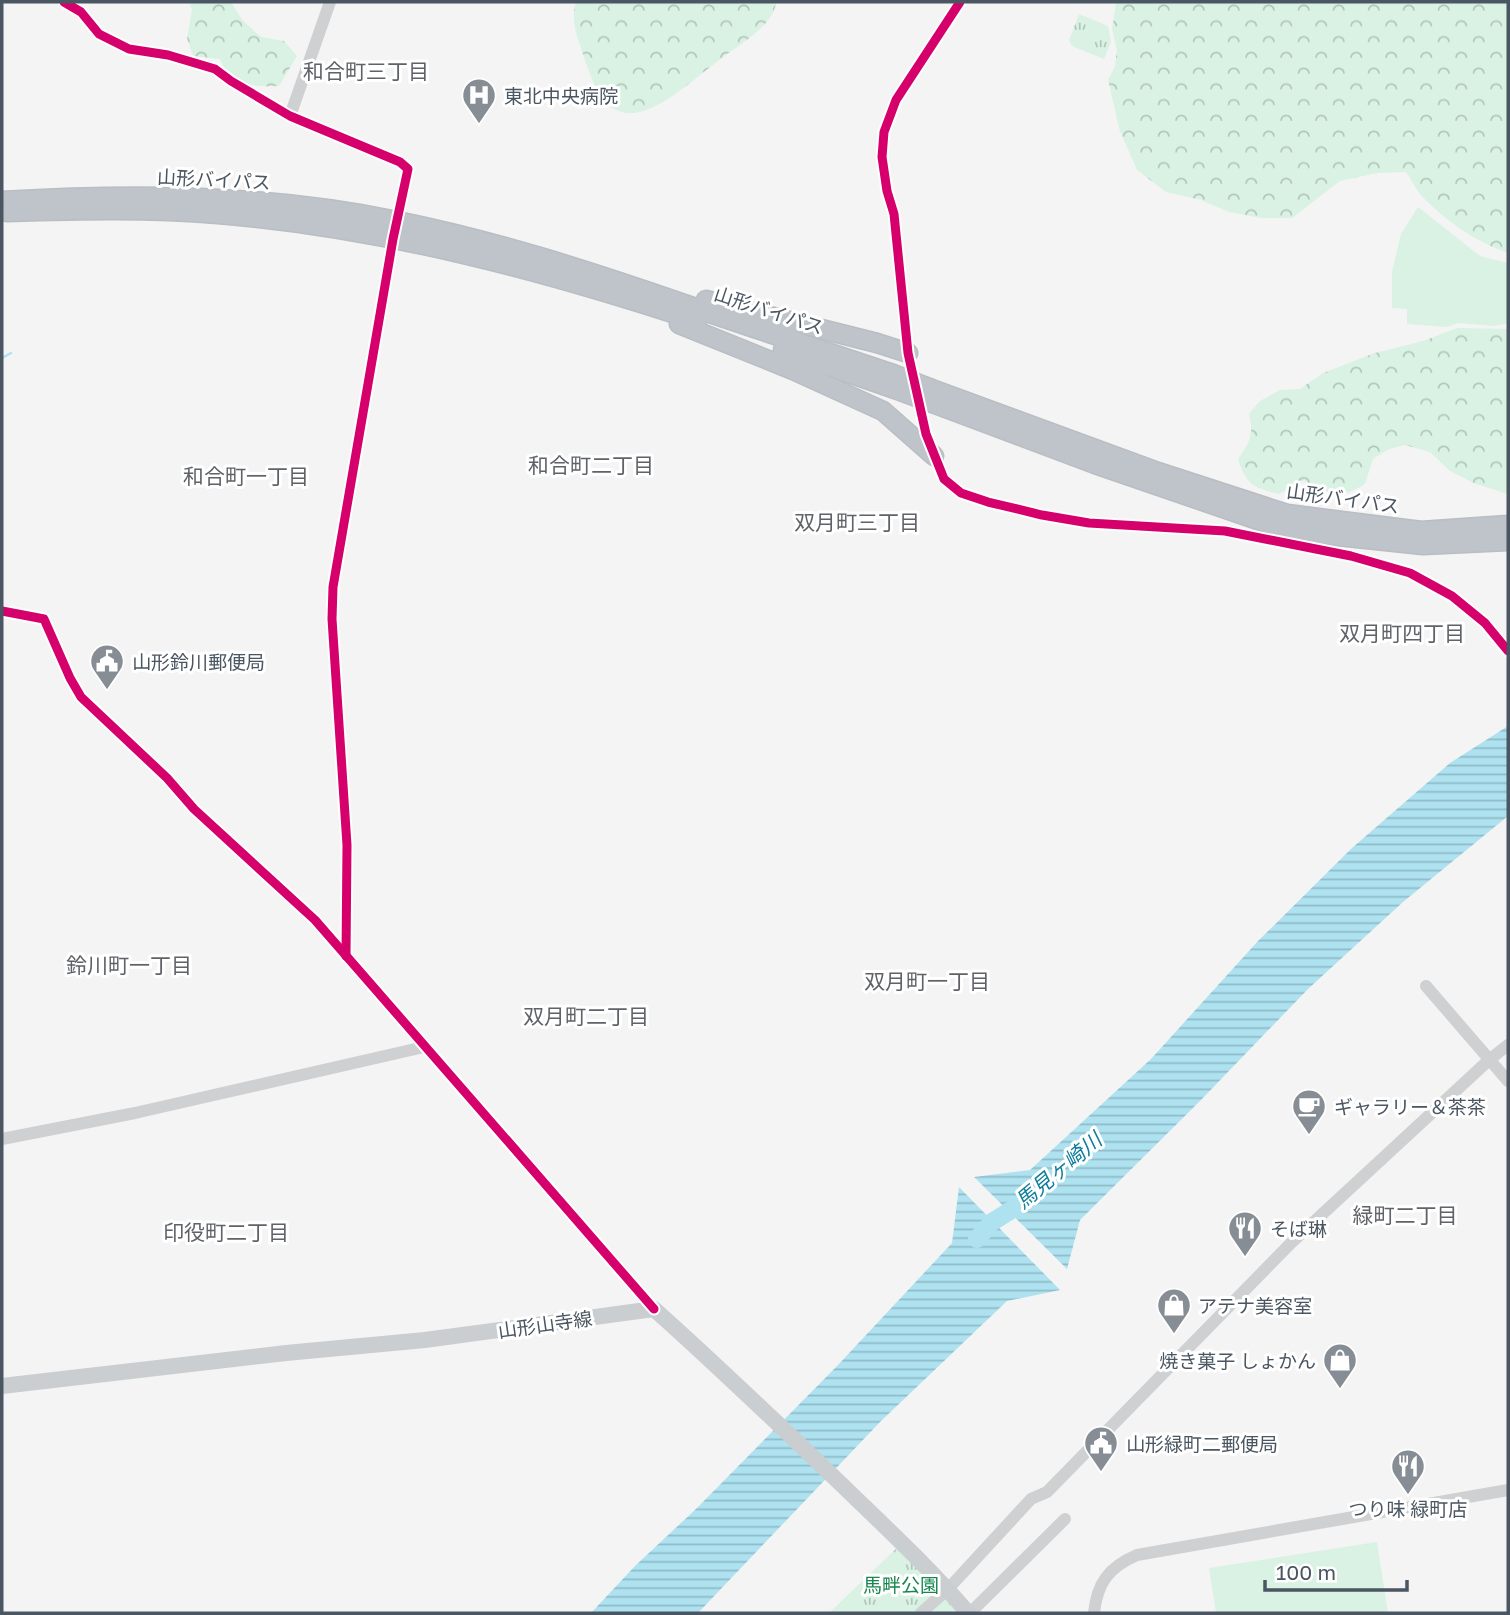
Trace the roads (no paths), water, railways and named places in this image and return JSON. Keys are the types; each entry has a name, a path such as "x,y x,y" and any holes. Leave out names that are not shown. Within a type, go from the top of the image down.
{"highway":[{"name":"山形バイパス","path":"2,201 96,196 235,199 313,207 397,221 504,247 893,381 1095,464 1290,531 1423,545 1508,541"},
{"name":"山形バイパス","path":"2,213 98,209 218,214 306,224 393,239 603,283"},
{"path":"603,283 877,343 908,353"},
{"path":"603,283 883,411 934,456"},
{"name":"山形バイパス","path":"933,397 1287,514 1421,531 1508,525"}],"main road":[{"path":"654,1310 712,1360 902,1543 969,1613"},
{"name":"山形山寺線","path":"2,1386 286,1353 425,1340 654,1310"}],"street":[{"path":"64,2 81,12 99,34 130,49 168,55 215,69 290,116 400,162 408,169 393,239 333,587 332,619 347,845 346,956"},
{"path":"290,116 330,2"},
{"path":"960,2 897,100 884,132 882,157 887,191 894,214 908,353 926,434 944,479 961,493 1042,515 1089,523 1226,531 1351,556 1410,573 1452,596 1485,624 1508,651"},
{"path":"2,611 44,619 69,678 81,697 167,778 194,809 314,920 654,1310"},
{"path":"1426,986 1508,1081"},
{"path":"921,1613 948,1589 1031,1499 1048,1492 1291,1243 1508,1045"},
{"path":"2,1139 135,1113 424,1047"},
{"path":"1094,1613 1096,1594 1104,1580 1114,1567 1137,1555 1508,1490"},
{"path":"969,1613 1065,1519"}],"water":[{"path":"1508,726 1508,816 1403,902 1308,989 1080,1220 1067,1269 974,1177 1030,1170 1151,1059 1258,941 1352,848 1450,763"},
{"path":"959,1187 1060,1290 1007,1301 881,1421 698,1613 591,1613 838,1365 952,1243"}],"waterway":[{"path":"2,358 11,353"},
{"name":"馬見ヶ崎川","path":"977,1239 992,1222 1029,1199"}],"place":[{"name":"東北中央病院","path":"479,125"},
{"name":"山形鈴川郵便局","path":"107,691"},
{"name":"ギャラリー＆茶茶","path":"1309,1136"},
{"name":"そば琳","path":"1245,1258"},
{"name":"アテナ美容室","path":"1174,1335"},
{"name":"焼き菓子 しょかん","path":"1340,1390"},
{"name":"山形緑町二郵便局","path":"1101,1473"},
{"name":"つり味 緑町店","path":"1408,1496"}],"district":[{"name":"和合町三丁目","path":"366,71"},
{"name":"和合町二丁目","path":"591,465"},
{"name":"和合町一丁目","path":"246,476"},
{"name":"双月町三丁目","path":"857,522"},
{"name":"双月町四丁目","path":"1402,633"},
{"name":"鈴川町一丁目","path":"129,965"},
{"name":"双月町一丁目","path":"927,981"},
{"name":"双月町二丁目","path":"586,1016"},
{"name":"緑町二丁目","path":"1405,1215"},
{"name":"印役町二丁目","path":"226,1232"}],"park label":[{"name":"馬畔公園","path":"901,1584"}]}
